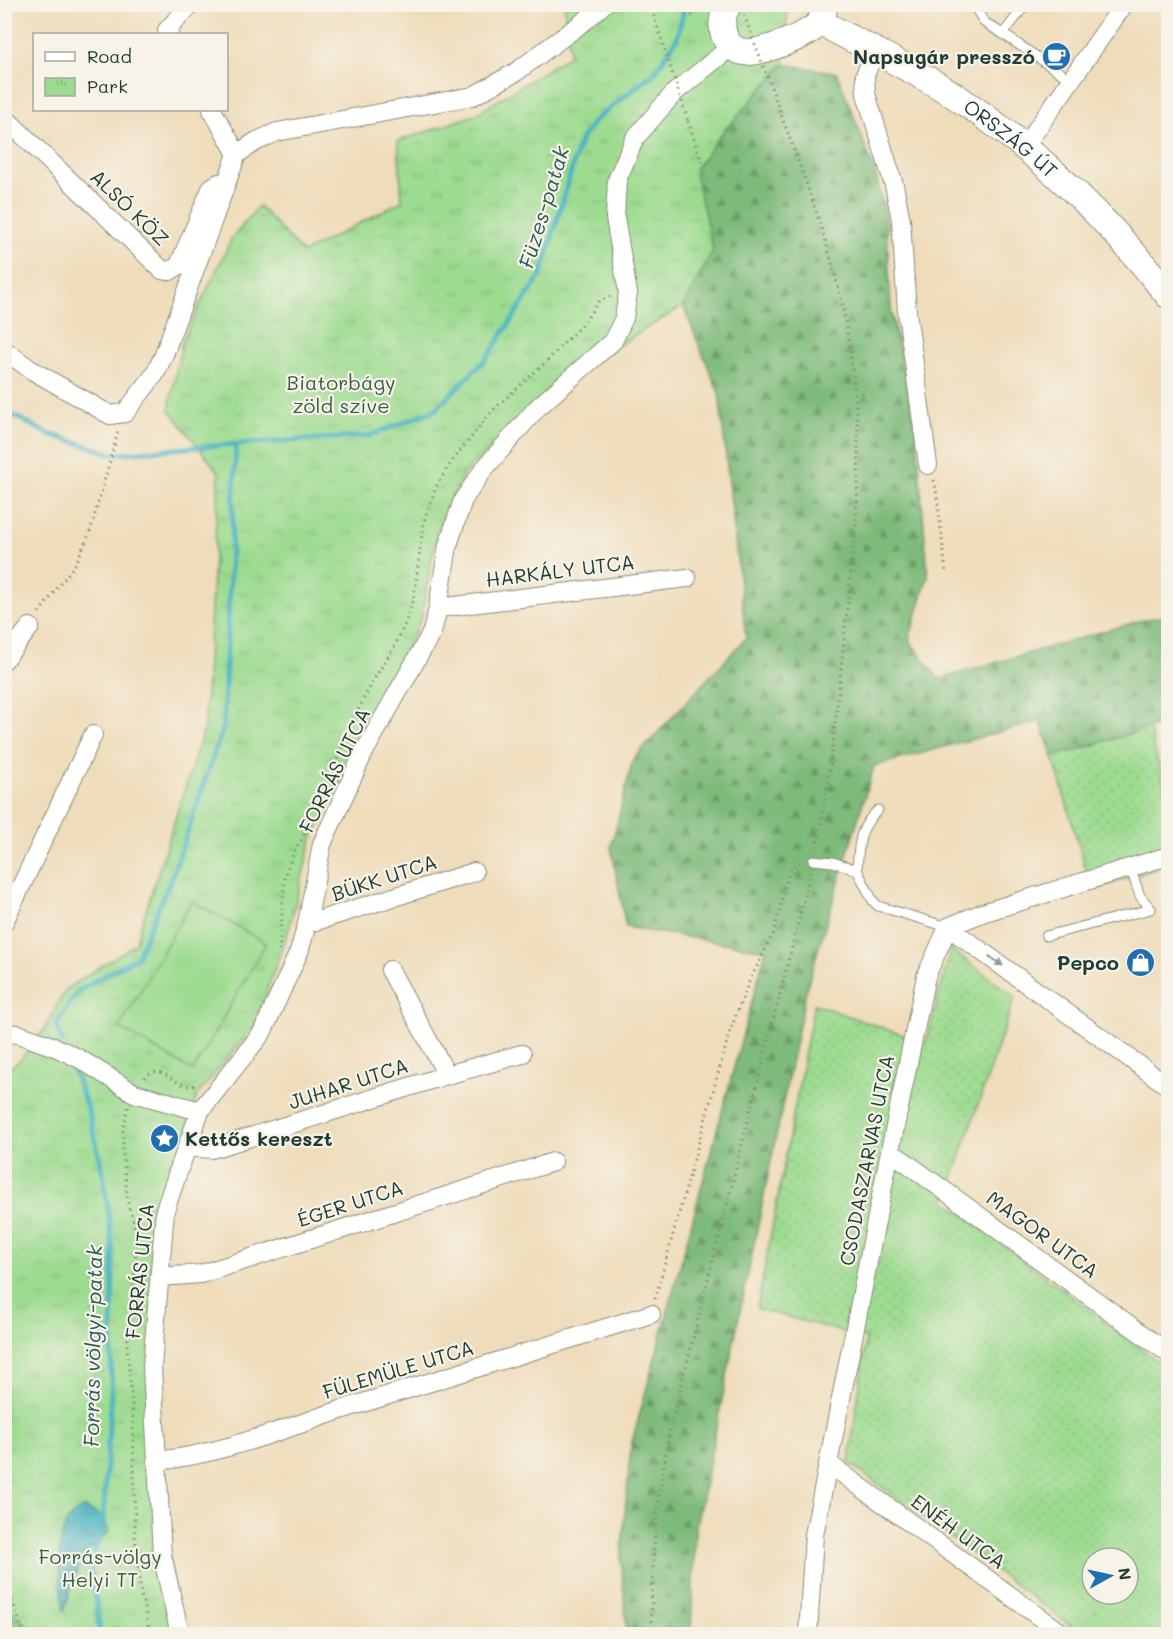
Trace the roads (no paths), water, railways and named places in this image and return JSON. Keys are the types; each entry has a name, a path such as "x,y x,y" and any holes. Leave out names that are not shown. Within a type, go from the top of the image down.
{"main road":[{"path":"720,6 721,27 725,38 739,51 758,52 808,33 822,13"},
{"name":"ORSZÁG ÚT","path":"822,13 875,52 951,94 1025,146 1119,234 1168,295"}],"street":[{"path":"168,33 167,30 190,4"},
{"path":"4,350 30,369 110,414 125,413 155,374 237,154 257,141 278,132 473,96 516,72 604,4"},
{"path":"1025,146 1124,4"},
{"name":"FORRÁS UTCA","path":"180,1635 162,1555 152,1366 165,1210 200,1111 262,1033 299,952 307,924 322,844 364,752 432,632 448,545 463,500 484,469 537,408 613,341 624,318 627,293 615,218 616,180 635,138 674,93 732,46"},
{"path":"875,52 866,75 866,94 894,185 901,220 907,312 928,465"},
{"path":"213,111 237,154"},
{"name":"ALSÓ KÖZ","path":"4,117 162,270 170,271 179,265 212,187 227,178"},
{"name":"HARKÁLY UTCA","path":"438,608 687,578"},
{"path":"4,660 30,627"},
{"path":"4,922 93,735"},
{"path":"948,927 982,913 1168,856"},
{"name":"BÜKK UTCA","path":"307,924 474,872"},
{"path":"948,927 1168,1086"},
{"name":"CSODASZARVAS UTCA","path":"808,1635 814,1535 926,976 948,927"},
{"path":"390,970 447,1075"},
{"path":"4,1048 11,1034 55,1047 80,1059 134,1093 200,1111"},
{"name":"JUHAR UTCA","path":"187,1148 212,1149 447,1075 522,1054"},
{"name":"MAGOR UTCA","path":"890,1151 1168,1353"},
{"name":"ÉGER UTCA","path":"159,1277 201,1274 553,1162"},
{"name":"FÜLEMÜLE UTCA","path":"156,1461 187,1458 225,1449 361,1404 651,1314"},
{"name":"ENÉH UTCA","path":"829,1464 1063,1635"}],"lane":[{"path":"973,4 984,22 1071,80"},
{"path":"1003,34 1026,4"},
{"path":"878,810 867,820 859,842 857,870 873,901 878,906 948,927"},
{"path":"813,860 833,862 857,870"},
{"path":"1047,936 1151,909 1140,896 1130,867"}],"water":[{"path":"83,1508 104,1517 109,1532 81,1557 64,1611 60,1562 62,1537 71,1517"}],"waterway":[{"name":"Füzes-patak","path":"4,410 46,433 113,454 369,436 435,410 487,358 541,275 580,141 594,121 655,72 677,38 685,4"},
{"path":"62,1041 56,1025 78,991 137,957 173,874 223,728 236,444"},
{"name":"Forrás völgyi-patak","path":"70,1061 88,1110 103,1172 113,1251 111,1394 103,1521"},
{"name":"Forrás völgyi-patak","path":"99,1536 91,1566 100,1634"}],"place":[{"name":"Napsugár presszó","path":"1056,56"},
{"name":"Pepco","path":"1140,962"},
{"name":"Kettős kereszt","path":"164,1138"}],"park label":[{"name":"Biatorbágy zöld szíve","path":"341,394"},
{"name":"Forrás-völgy Helyi TT","path":"100,1568"}]}
